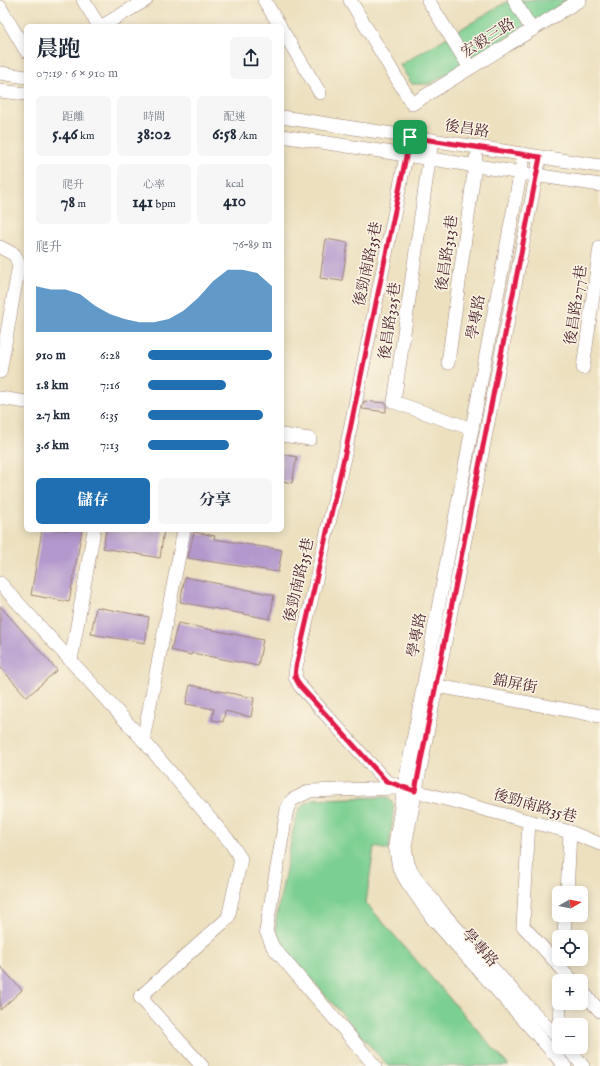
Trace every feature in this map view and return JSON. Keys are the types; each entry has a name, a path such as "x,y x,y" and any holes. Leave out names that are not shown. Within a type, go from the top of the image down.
{"street":[{"path":"83,0 98,24"},
{"path":"105,24 146,0"},
{"path":"264,0 279,24"},
{"name":"宏毅三路","path":"350,0 412,104 580,0"},
{"path":"428,0 470,68"},
{"path":"514,0 532,30"},
{"path":"0,7 24,48"},
{"path":"284,33 320,93"},
{"path":"0,73 24,77"},
{"path":"0,91 24,94"},
{"name":"後昌路","path":"284,117 600,166"},
{"path":"284,136 600,185"},
{"name":"後勁南路35巷","path":"410,137 346,449 296,667 295,677 300,686 386,781 409,790 570,832 600,844"},
{"name":"後昌路325巷","path":"432,140 394,402 472,429"},
{"name":"後昌路313巷","path":"448,363 478,147"},
{"name":"學專路","path":"430,684 472,429 524,154"},
{"name":"學專路","path":"540,157 409,790 395,845 399,868 406,882 432,918 565,1066"},
{"path":"0,247 15,255 19,265 0,372"},
{"name":"後昌路277巷","path":"583,368 600,247"},
{"path":"0,398 24,402"},
{"path":"284,436 310,439"},
{"path":"70,660 94,532"},
{"path":"144,740 184,532"},
{"path":"0,583 144,740 230,842 241,859 228,918 140,997 202,1066"},
{"name":"錦屏街","path":"430,684 600,716"},
{"path":"375,1066 273,947 266,931 287,809 292,800 310,791 409,790"},
{"name":"學專路","path":"409,790 405,846 408,864 414,876 443,913 516,994 552,1031"},
{"path":"528,821 523,926 562,970"},
{"path":"567,886 570,832"},
{"path":"588,998 600,1011"},
{"path":"549,1048 552,1045"},
{"path":"572,1054 583,1066"}],"green space":[{"path":"510,0 568,0 430,84 412,84 400,65"},
{"path":"388,797 394,805 389,850 374,847 366,903 509,1066 388,1066 282,946 276,935 276,920 296,817 301,807 313,799"}],"building":[{"path":"326,239 348,243 342,281 320,278"},
{"path":"364,401 386,403 386,412 362,409"},
{"path":"284,454 297,457 292,483 284,481"},
{"path":"42,532 82,532 69,602 31,595"},
{"path":"106,532 164,532 160,558 103,548"},
{"path":"194,532 215,536 214,539 282,550 278,572 188,558"},
{"path":"185,577 274,595 270,619 180,602"},
{"path":"0,606 57,670 27,697 0,667"},
{"path":"96,607 149,617 145,643 91,634"},
{"path":"178,623 263,640 258,666 192,653 191,655 171,650"},
{"path":"190,685 254,698 251,717 225,711 223,722 212,720 214,709 186,704"},
{"path":"0,966 22,990 0,1010"}],"route":[{"path":"410,137 540,157 415,791 386,781 300,686 295,677 296,667 346,449 410,137"}]}
